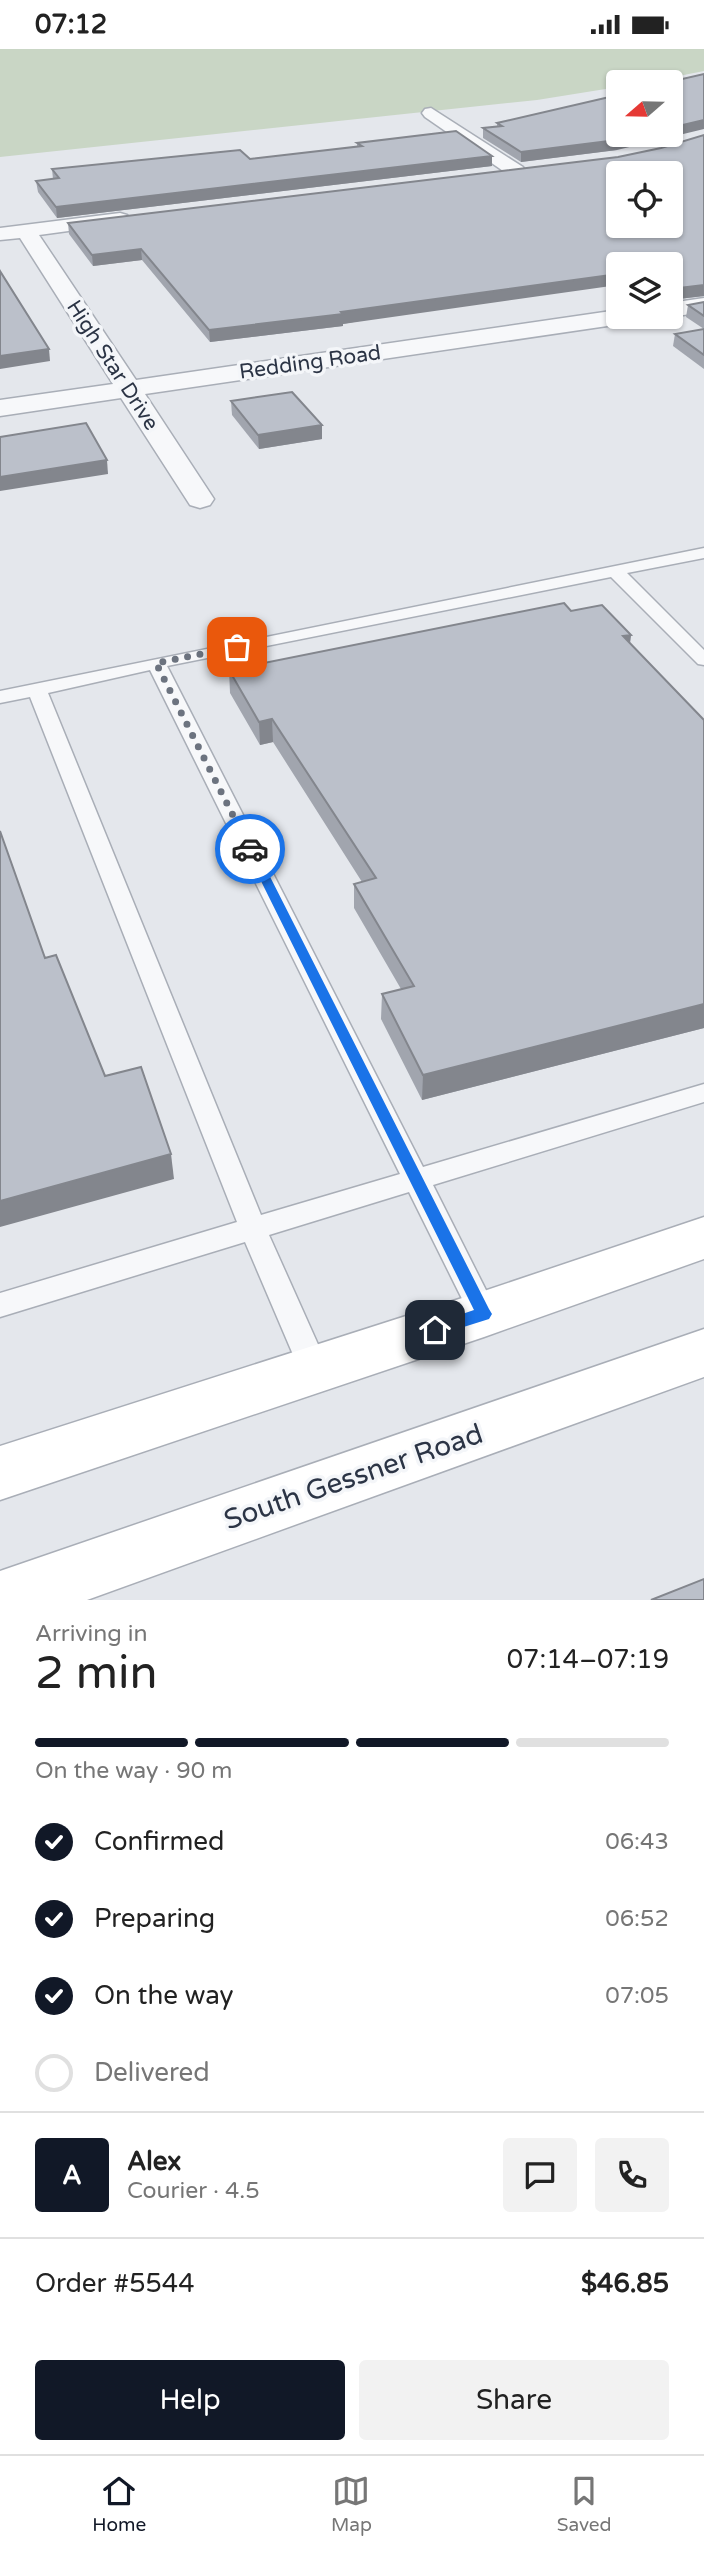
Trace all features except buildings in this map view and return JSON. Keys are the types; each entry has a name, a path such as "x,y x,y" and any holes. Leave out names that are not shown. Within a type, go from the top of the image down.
{"main road":[{"path":"0,1473 484,1314 699,1249"},
{"name":"South Gessner Road","path":"3,1600 704,1353"}],"street":[{"path":"430,113 516,171"},
{"path":"489,174 541,168"},
{"path":"0,234 135,218"},
{"name":"High Star Drive","path":"26,231 200,499"},
{"path":"683,308 704,305"},
{"name":"Redding Road","path":"0,408 606,319"}],"lane":[{"path":"0,697 704,552"},
{"path":"614,570 704,660"},
{"path":"156,663 484,1314"},
{"path":"37,690 253,1229 314,1369"},
{"path":"0,1305 704,1093"}],"green space":[{"path":"0,49 704,49 704,71 683,75 683,70 606,70 606,89 537,100 0,157"}],"way so far":[{"path":"237,647 156,663 250,849"}],"route":[{"path":"250,849 484,1314 435,1330"}]}
